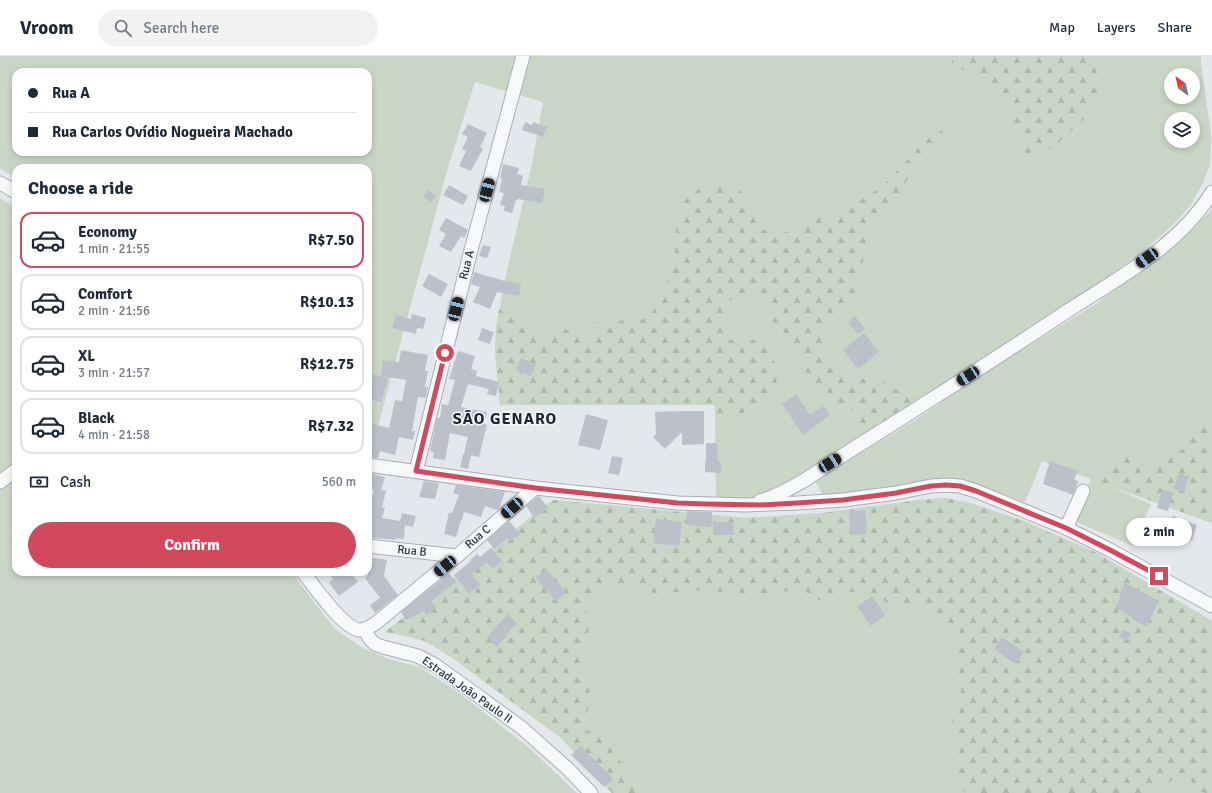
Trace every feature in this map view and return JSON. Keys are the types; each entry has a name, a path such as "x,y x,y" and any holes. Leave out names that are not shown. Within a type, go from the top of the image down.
{"street":[{"name":"Rua A","path":"416,471 471,250 523,56"},
{"path":"0,183 12,190"},
{"path":"745,505 768,499 786,492 1106,287 1175,237 1197,214 1212,192"},
{"path":"372,466 535,488 678,503 760,505 843,500 896,493 931,486 960,486 976,491 1066,528 1110,550 1212,606"},
{"path":"0,482 12,473"},
{"name":"Rua C","path":"364,629 376,622 457,556 535,488"},
{"path":"1066,528 1083,491"},
{"name":"Rua B","path":"372,546 457,556"},
{"path":"306,576 338,616 348,625 356,629 364,629"},
{"name":"Estrada João Paulo II","path":"364,629 375,644 418,656 435,665 477,695 522,728 567,768 591,793"}],"green space":[{"path":"0,56 1201,56 1211,134 1210,164 1203,183 1190,206 1173,225 1142,252 1102,281 952,380 788,485 757,497 742,500 716,500 715,405 500,405 495,350 496,328 505,279 532,164 543,102 475,82 449,164 372,448 372,164 12,164 12,176 0,168"},
{"path":"954,56 1103,56 1102,78 1094,104 1087,116 1055,146 1044,153 1028,155 1022,148 1008,108 1001,98 992,88 951,63"},
{"path":"946,128 906,182 895,201 871,228 868,234 860,279 855,294 846,308 824,331 826,353 843,372 863,379 880,379 890,387 902,392 917,403 868,434 855,427 853,423 862,413 861,409 857,407 846,411 840,411 834,407 820,392 807,373 795,346 774,324 770,308 762,294 736,297 728,302 722,311 727,333 731,340 756,340 766,346 772,356 777,373 777,381 773,392 773,397 760,407 724,419 715,415 715,405 500,405 495,350 499,309 514,319 538,340 552,331 559,324 574,333 585,335 591,334 590,322 605,323 631,319 644,319 651,314 658,303 668,279 675,258 676,220 683,203 694,192 703,187 723,183 735,184 755,211 764,230 776,233 789,232 814,219 847,207 880,188 926,140"},
{"path":"0,198 12,206 12,576 295,576 336,630 363,648 389,659 420,667 462,695 527,746 577,793 0,793"},
{"path":"1212,209 1212,523 1102,483 1151,504 1133,546 1074,521 1091,479 1042,461 1025,502 978,486 891,488 823,495 815,481 912,422 1012,356 1094,305 1174,247"},
{"path":"1212,409 1212,523 1096,481 1110,459 1120,452 1128,453 1147,463 1165,460 1174,456 1182,450 1196,434"},
{"path":"946,498 970,503 1024,521 1097,553 1212,621 1212,793 612,793 560,737 454,659 428,642 385,632 553,500 746,518 822,513 919,500"},
{"path":"946,498 970,503 1024,521 1097,553 1212,621 1212,793 1201,792 1192,782 1181,778 1170,781 1149,793 965,793 954,777 954,744 952,726 954,705 961,692 962,682 955,660 963,639 960,633 948,623 932,614 910,606 892,605 877,595 868,592 846,592 827,599 817,600 805,591 788,591 756,597 735,593 689,590 665,594 655,593 639,587 621,585 611,585 603,588 593,597 586,611 590,627 583,640 585,675 591,698 590,706 583,718 584,726 587,730 601,737 614,751 632,780 635,793 612,793 560,737 454,659 425,641 385,632 553,500 746,518 822,513 919,500"}],"building":[{"path":"525,122 532,125 533,122 547,127 543,137 522,130"},
{"path":"468,124 487,133 480,147 483,149 471,171 459,166 466,151 462,149 468,137 462,134"},
{"path":"503,164 519,168 517,174 523,176 521,185 545,189 542,203 518,199 516,200 512,213 504,211 505,206 500,205 504,193 499,192"},
{"path":"449,185 468,196 463,205 443,195"},
{"path":"427,190 436,195 432,202 423,197"},
{"path":"446,218 468,230 464,238 461,236 451,252 439,246 446,234 439,230"},
{"path":"483,245 491,247 487,258 479,256"},
{"path":"474,272 508,282 521,284 519,296 497,292 490,309 473,302 480,287 471,284"},
{"path":"429,274 448,284 441,297 422,286"},
{"path":"412,314 426,318 423,329 417,328 416,334 392,328 396,315 411,319"},
{"path":"855,316 865,329 858,334 848,322"},
{"path":"482,328 494,332 490,344 478,340"},
{"path":"864,333 879,352 858,369 843,350"},
{"path":"401,350 428,355 425,371 428,371 425,387 428,387 426,398 418,397 412,431 415,431 413,440 399,437 395,455 380,451 378,458 372,457 372,424 389,428 395,400 402,401 406,380 381,376 383,360 399,362"},
{"path":"458,351 475,356 471,369 477,371 476,376 499,382 496,396 487,394 489,389 468,384 461,407 487,412 484,424 487,425 479,457 464,454 468,437 450,433 445,460 433,458 434,452 430,451 437,418 440,418 442,404 448,405 455,380 449,379"},
{"path":"521,358 536,364 531,376 516,370"},
{"path":"372,374 388,378 381,402 372,399"},
{"path":"796,394 810,415 824,406 830,415 803,435 782,404"},
{"path":"704,411 704,444 682,445 682,432 665,449 653,437 656,434 655,412"},
{"path":"586,414 608,420 600,450 578,445"},
{"path":"706,443 717,443 718,462 721,462 721,473 705,472"},
{"path":"463,454 471,455 468,469 460,467"},
{"path":"612,456 623,458 619,475 608,473"},
{"path":"1050,461 1078,471 1074,480 1078,481 1073,495 1043,484"},
{"path":"1179,473 1189,476 1184,492 1174,489"},
{"path":"372,474 385,477 381,490 386,491 382,507 385,508 382,518 400,521 402,513 416,516 413,527 405,525 404,539 372,538 372,498 374,490 372,489"},
{"path":"424,481 439,483 435,499 419,497"},
{"path":"456,485 505,492 499,509 497,510 485,506 481,517 464,512 456,537 444,534 449,513 452,513 459,495 453,493"},
{"path":"1162,490 1173,492 1168,511 1157,508"},
{"path":"538,496 548,508 534,518 526,506"},
{"path":"865,510 867,534 851,535 849,511"},
{"path":"687,511 712,512 711,527 686,525"},
{"path":"1173,516 1197,525 1192,540 1185,537 1184,541 1166,534"},
{"path":"656,519 682,522 679,546 653,543"},
{"path":"509,521 520,534 511,541 508,538 494,549 487,540"},
{"path":"713,522 733,522 734,535 713,535"},
{"path":"491,548 502,561 492,569 487,562 472,574 480,585 469,594 454,575 477,554 480,557"},
{"path":"372,558 387,560 384,576 398,595 375,613 370,605 380,598 365,578 367,576 372,576"},
{"path":"546,569 566,592 556,601 536,578"},
{"path":"449,573 456,582 431,601 436,607 427,615 424,611 406,620 401,612"},
{"path":"331,576 353,576 358,582 339,596 329,583 333,579"},
{"path":"1125,583 1159,601 1146,627 1132,619 1133,617 1115,608 1121,597 1119,596"},
{"path":"872,596 885,615 871,626 857,606"},
{"path":"508,614 517,623 496,647 487,637"},
{"path":"1123,630 1131,633 1127,641 1119,637"},
{"path":"1002,637 1024,652 1016,664 994,649"},
{"path":"581,746 613,779 604,787 571,755"}],"district":[{"name":"SÃO GENARO","path":"505,419"}],"route":[{"path":"445,353 416,471 535,488 678,503 704,504 760,505 843,500 896,493 931,486 960,486 976,491 1066,528 1159,576"}]}
